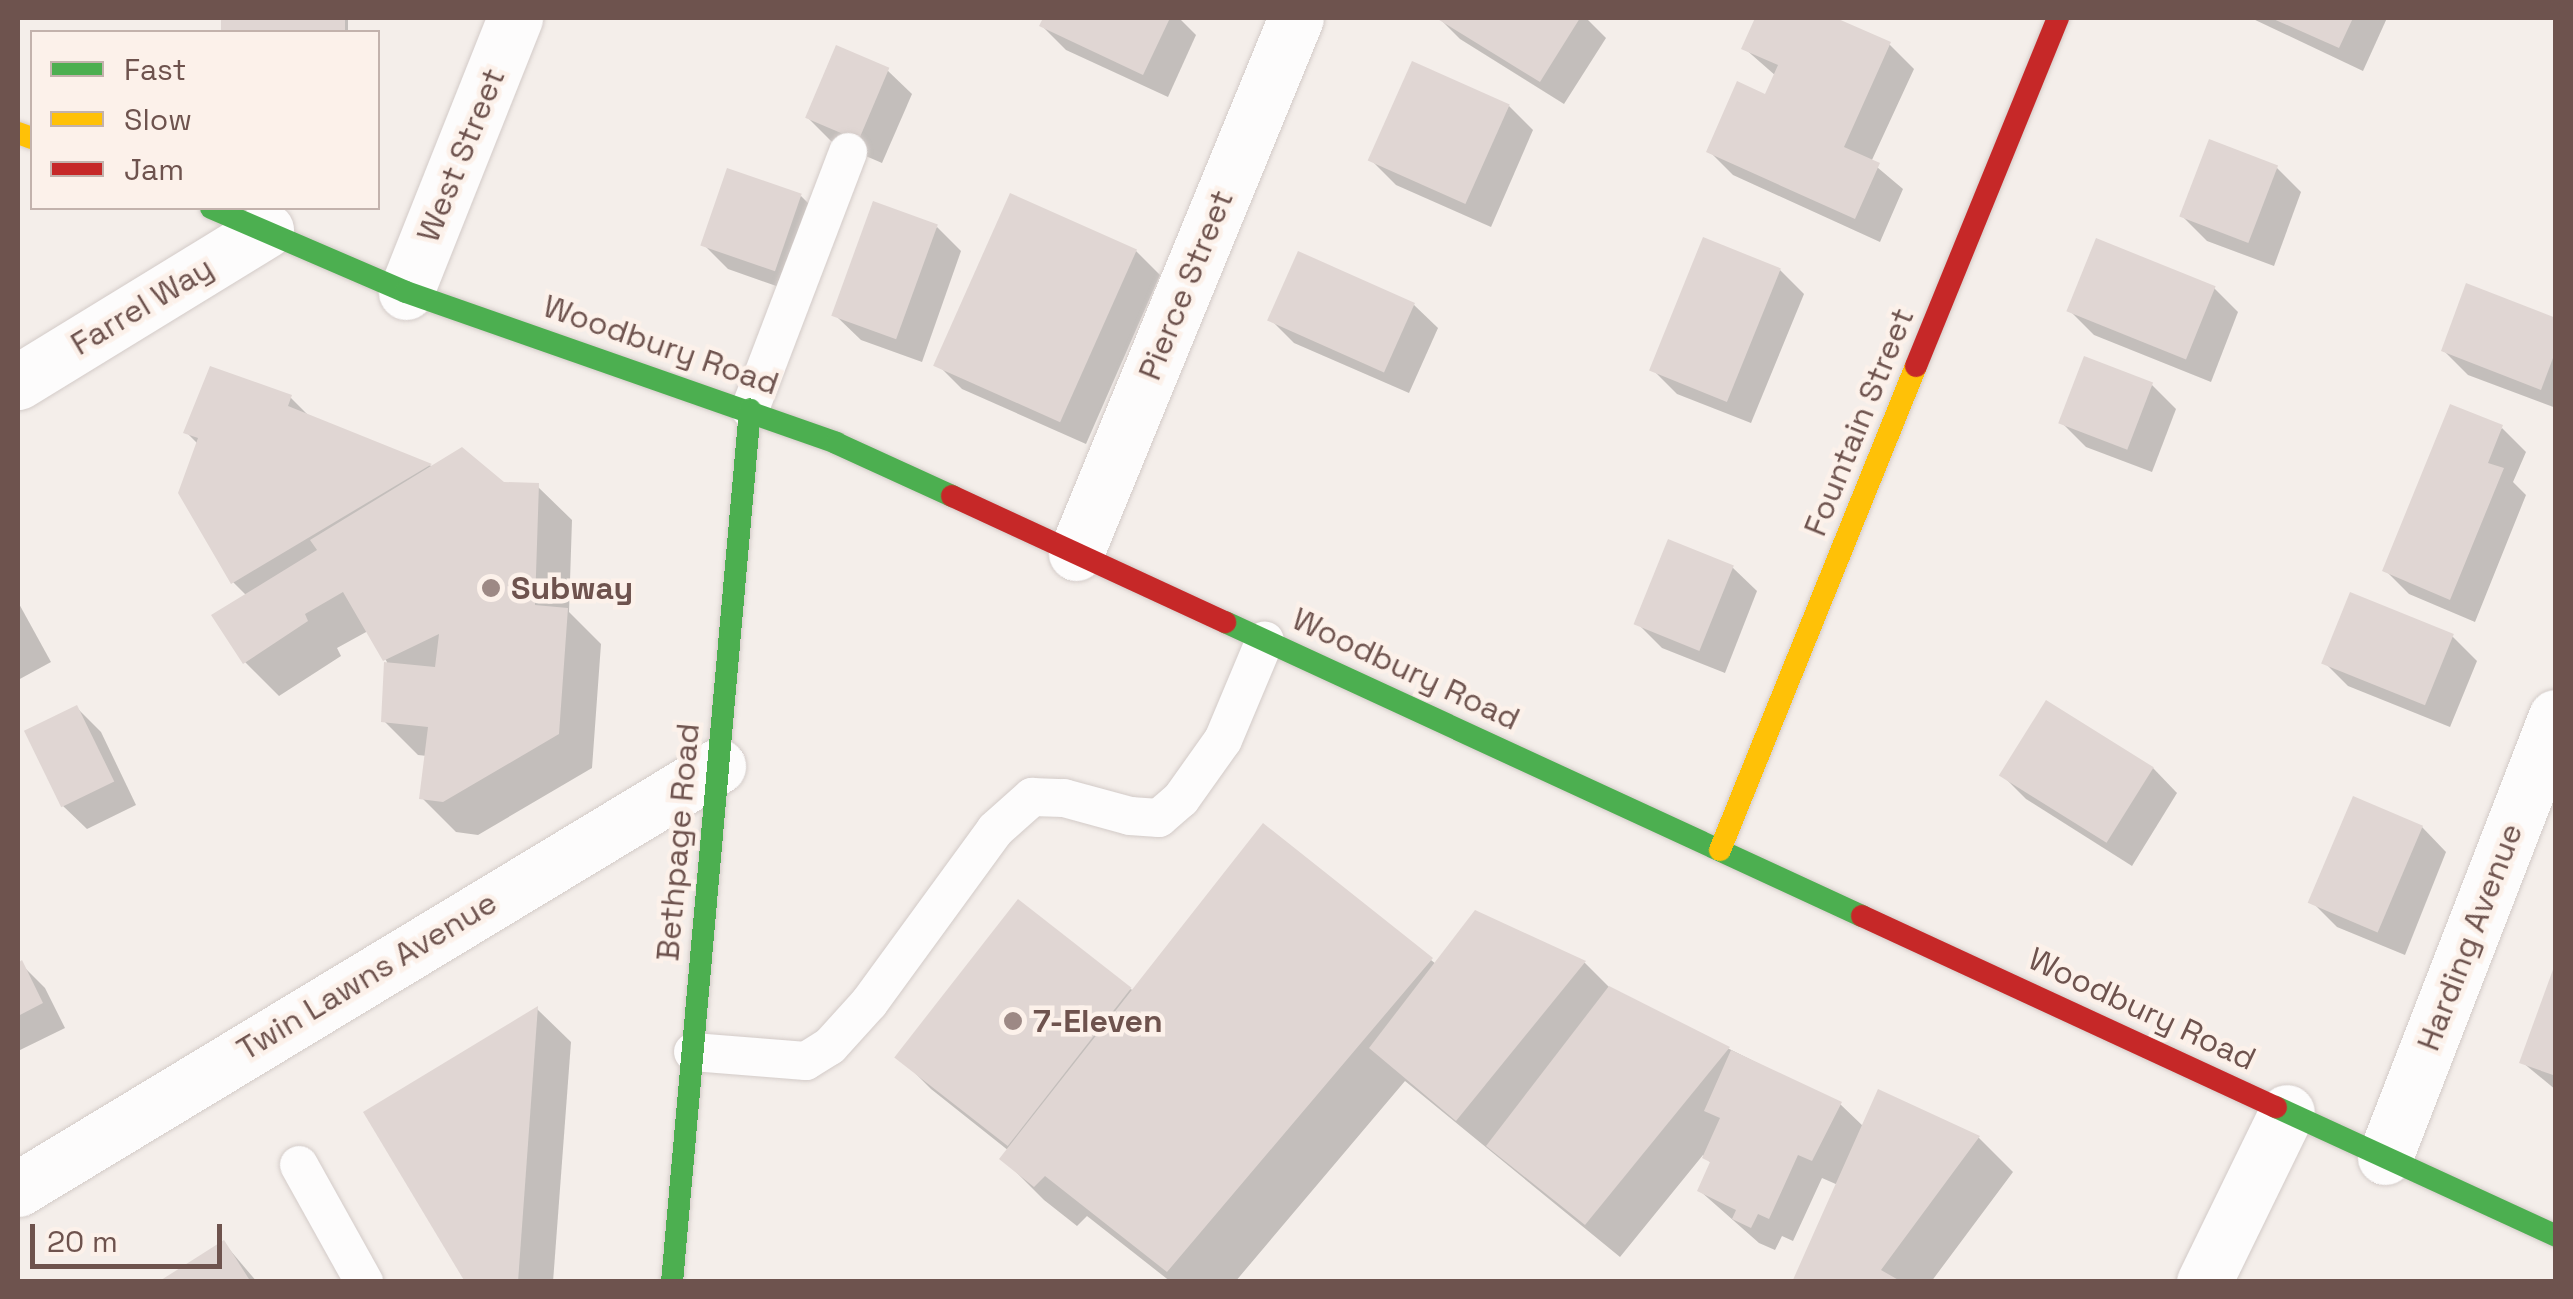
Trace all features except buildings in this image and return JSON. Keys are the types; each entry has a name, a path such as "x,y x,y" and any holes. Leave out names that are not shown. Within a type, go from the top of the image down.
{"main road":[{"name":"Fountain Street","path":"1720,850 2058,18"},
{"name":"Woodbury Road","path":"216,210 406,292 750,409 836,443 2556,1236"},
{"name":"Bethpage Road","path":"672,1282 750,409"}],"street":[{"name":"West Street","path":"406,292 516,18"},
{"name":"Pierce Street","path":"1076,553 1296,18"},
{"name":"Farrel Way","path":"18,382 266,230"},
{"name":"Harding Avenue","path":"2385,1157 2556,717"},
{"name":"Twin Lawns Avenue","path":"18,1189 718,766"},
{"path":"2204,1282 2287,1112"}],"lane":[{"path":"750,409 848,152"},
{"path":"693,1052 806,1060 830,1046 869,1003 996,830 1032,798 1064,798 1159,818 1182,799 1223,740 1265,640"},
{"path":"299,1165 364,1282"}],"traffic: fast":[{"path":"216,210 406,292 836,443 952,496"},
{"path":"672,1282 750,409"},
{"path":"1225,622 1862,916"},
{"path":"2276,1107 2556,1236"}],"traffic: slow":[{"path":"18,133 30,137"},
{"path":"1720,850 1916,366"}],"traffic: jam":[{"path":"1916,366 2058,18"},
{"path":"952,496 1225,622"},
{"path":"1862,916 2276,1107"}],"place":[{"name":"Subway","path":"491,588"},
{"name":"7-Eleven","path":"1013,1021"}]}
